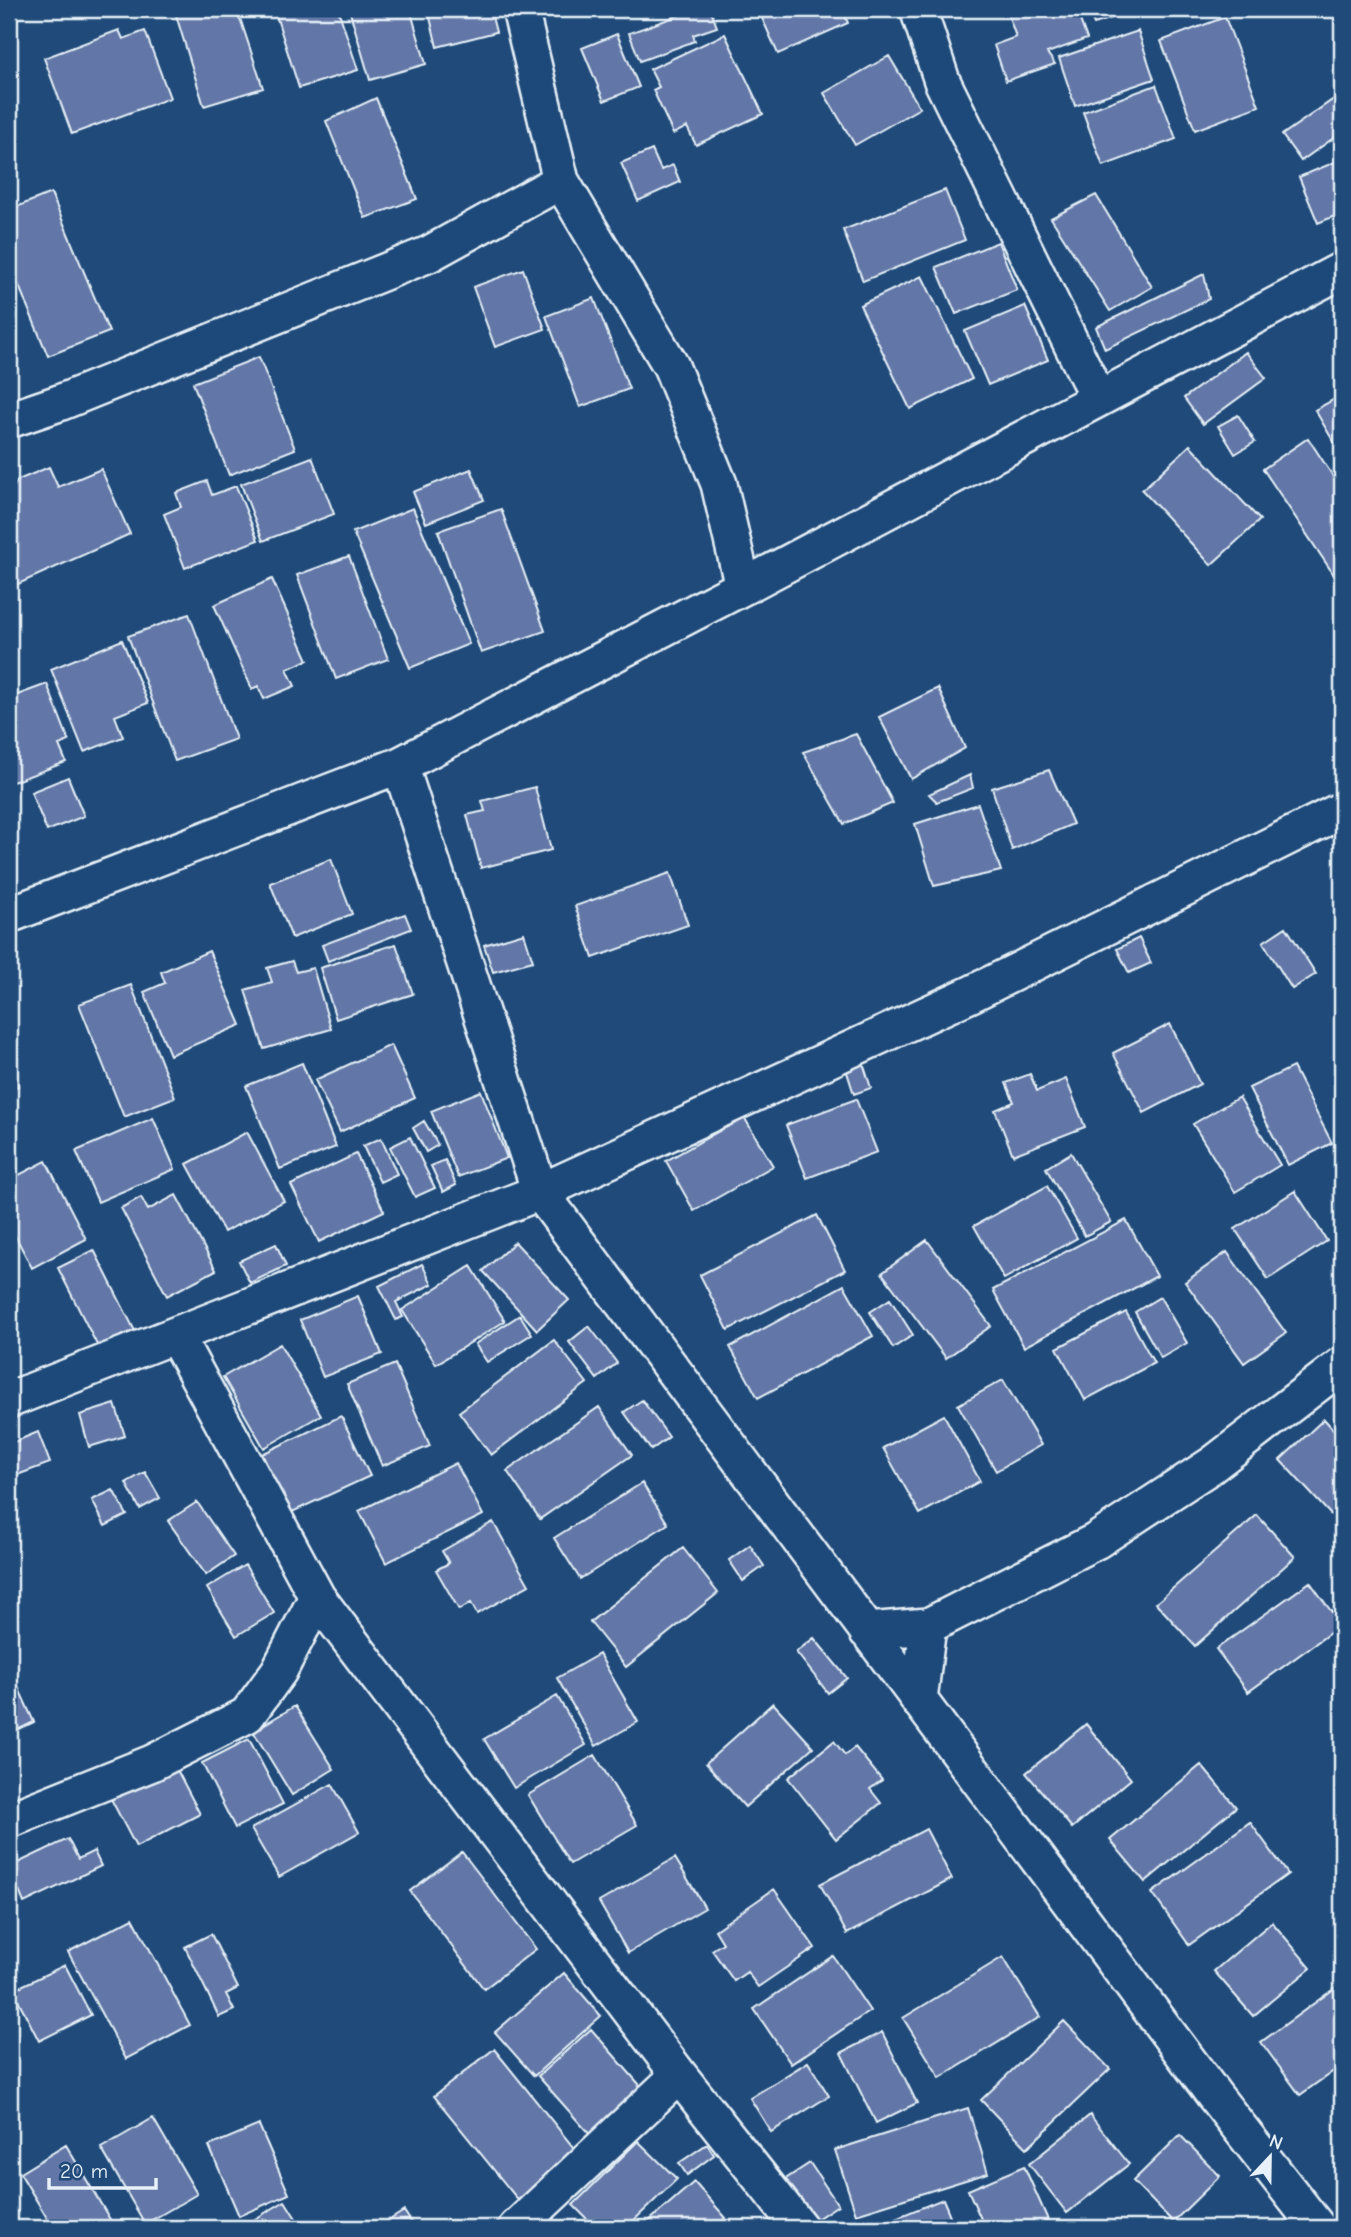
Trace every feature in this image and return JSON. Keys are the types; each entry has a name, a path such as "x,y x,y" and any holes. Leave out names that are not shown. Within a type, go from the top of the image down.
{"street":[{"path":"520,9 561,181 671,366 719,484 743,587"},
{"path":"918,9 943,81 1098,398"},
{"path":"9,420 59,403 429,254 561,181"},
{"path":"9,915 400,765 1342,270"},
{"path":"400,765 540,1192 1214,2095 1318,2228"},
{"path":"9,1400 540,1192 971,995 1342,810"},
{"path":"176,1336 317,1597 679,2075 800,2228"},
{"path":"867,1630 928,1626 1097,1541 1212,1465 1342,1365"},
{"path":"9,1820 152,1763 247,1715 279,1671 317,1597"},
{"path":"919,1701 928,1626"},
{"path":"516,2228 679,2075"}],"building":[{"path":"187,9 237,9 263,88 204,106 175,12"},
{"path":"274,9 338,9 358,70 299,88"},
{"path":"349,9 410,9 426,64 370,80"},
{"path":"428,9 490,9 496,32 437,47"},
{"path":"697,9 710,9 717,27 693,35 695,41 640,61 629,33"},
{"path":"758,9 842,9 848,23 778,54"},
{"path":"1006,9 1076,9 1087,39 1047,53 1055,64 1006,81 994,45 1016,37"},
{"path":"1088,9 1133,9 1134,11 1094,24"},
{"path":"1225,17 1259,106 1195,130 1161,41"},
{"path":"119,30 123,39 145,31 170,98 72,134 44,58"},
{"path":"1138,31 1154,79 1075,106 1059,58"},
{"path":"617,34 639,87 604,101 582,48"},
{"path":"725,34 763,114 696,145 687,127 673,134 653,90 659,87 650,69"},
{"path":"889,56 920,108 855,145 824,93"},
{"path":"1156,85 1176,139 1103,166 1083,112"},
{"path":"1341,94 1342,132 1301,161 1282,135"},
{"path":"376,98 417,199 365,218 326,121"},
{"path":"652,150 661,170 673,165 680,182 638,201 621,163"},
{"path":"1335,162 1342,180 1342,213 1318,223 1299,177"},
{"path":"945,190 965,240 863,281 843,230"},
{"path":"51,193 109,332 48,356 9,262 9,210"},
{"path":"1096,195 1152,287 1110,311 1051,218"},
{"path":"998,242 1017,290 956,314 936,267"},
{"path":"523,269 545,329 495,347 473,287"},
{"path":"1204,274 1209,299 1105,349 1096,327"},
{"path":"922,276 972,379 910,409 860,305"},
{"path":"594,298 629,389 580,407 546,316"},
{"path":"1025,306 1048,360 988,385 965,331"},
{"path":"1246,352 1266,378 1203,424 1184,398"},
{"path":"259,357 295,449 229,475 193,383"},
{"path":"1342,395 1342,456 1315,410"},
{"path":"1238,415 1255,442 1235,454 1218,426"},
{"path":"1308,438 1342,490 1342,573 1336,578 1263,469"},
{"path":"1190,445 1260,520 1211,565 1142,490"},
{"path":"312,457 334,514 263,541 241,484"},
{"path":"49,467 58,487 101,469 130,534 16,585 9,567 9,495 18,480"},
{"path":"471,469 484,500 426,523 413,492"},
{"path":"207,481 212,495 236,486 258,540 185,568 164,514 181,507 176,493"},
{"path":"413,508 469,644 410,668 353,532"},
{"path":"501,509 545,631 481,653 438,531"},
{"path":"349,556 388,659 336,679 297,575"},
{"path":"272,579 308,660 287,669 295,686 264,699 258,686 252,689 214,605"},
{"path":"189,614 236,739 175,761 128,636"},
{"path":"122,640 148,703 115,716 123,737 84,752 51,669"},
{"path":"47,684 69,741 59,745 66,762 13,782 9,772 9,698"},
{"path":"938,688 965,748 911,779 879,717"},
{"path":"856,734 893,803 844,824 803,752"},
{"path":"1049,770 1073,824 1012,850 992,788"},
{"path":"970,775 973,788 937,802 929,794"},
{"path":"68,777 84,816 47,831 31,792"},
{"path":"535,787 551,850 481,868 467,815 485,811 482,801"},
{"path":"978,804 1001,871 934,886 915,824"},
{"path":"331,859 352,914 292,938 270,883"},
{"path":"670,873 688,925 593,958 575,906"},
{"path":"405,914 411,929 328,961 322,945"},
{"path":"1286,927 1316,974 1292,989 1263,942"},
{"path":"524,933 533,961 493,972 484,945"},
{"path":"1139,938 1151,963 1129,973 1117,949"},
{"path":"396,944 413,994 336,1019 320,968"},
{"path":"209,951 241,1025 170,1055 144,992 165,983 161,972"},
{"path":"292,961 296,972 313,968 331,1029 264,1049 245,990 272,982 267,968"},
{"path":"131,985 175,1097 124,1117 79,1004"},
{"path":"1170,1024 1200,1084 1144,1113 1113,1053"},
{"path":"391,1045 415,1098 340,1132 315,1080"},
{"path":"9,1063 18,1086 9,1090"},
{"path":"302,1063 336,1147 280,1169 246,1086"},
{"path":"863,1063 871,1088 854,1094 846,1069"},
{"path":"1293,1067 1332,1143 1288,1165 1249,1088"},
{"path":"1030,1074 1037,1091 1066,1079 1085,1127 1013,1155 995,1110 1014,1102 1006,1083"},
{"path":"481,1091 507,1158 458,1177 431,1111"},
{"path":"1239,1097 1280,1165 1235,1192 1193,1124"},
{"path":"856,1099 877,1152 807,1178 786,1125"},
{"path":"744,1117 773,1166 694,1211 666,1161"},
{"path":"153,1118 175,1169 98,1202 76,1151"},
{"path":"424,1121 438,1145 426,1152 413,1128"},
{"path":"247,1132 284,1201 224,1232 187,1164"},
{"path":"410,1137 435,1188 415,1197 390,1147"},
{"path":"381,1138 397,1174 380,1182 363,1146"},
{"path":"1071,1153 1111,1222 1085,1236 1046,1168"},
{"path":"356,1154 384,1211 319,1242 291,1185"},
{"path":"445,1160 456,1185 443,1192 431,1166"},
{"path":"46,1161 86,1239 32,1268 9,1224 9,1180"},
{"path":"1047,1186 1077,1238 1004,1279 974,1226"},
{"path":"1295,1191 1327,1241 1268,1279 1235,1229"},
{"path":"176,1195 216,1270 167,1296 121,1208 141,1197 148,1210"},
{"path":"817,1215 845,1270 728,1330 700,1275"},
{"path":"1126,1220 1157,1276 1024,1347 993,1290"},
{"path":"927,1240 991,1326 946,1358 882,1273"},
{"path":"515,1242 569,1300 537,1330 483,1271"},
{"path":"276,1244 286,1266 250,1283 239,1261"},
{"path":"94,1250 136,1333 100,1351 58,1268"},
{"path":"1227,1252 1286,1333 1244,1363 1185,1282"},
{"path":"422,1264 432,1284 396,1302 403,1317 396,1320 379,1286"},
{"path":"471,1266 505,1321 436,1364 402,1310"},
{"path":"844,1285 873,1336 758,1398 730,1347"},
{"path":"358,1296 382,1354 323,1377 300,1320"},
{"path":"1160,1297 1187,1343 1161,1358 1135,1312"},
{"path":"890,1299 913,1335 893,1348 870,1312"},
{"path":"1126,1312 1154,1363 1085,1400 1057,1348"},
{"path":"520,1315 532,1334 487,1362 475,1344"},
{"path":"589,1326 617,1363 597,1379 569,1342"},
{"path":"554,1340 587,1383 491,1455 459,1412"},
{"path":"280,1344 321,1415 264,1448 223,1377"},
{"path":"395,1364 430,1446 382,1466 347,1384"},
{"path":"1003,1380 1041,1445 996,1471 958,1405"},
{"path":"642,1400 669,1437 651,1450 624,1412"},
{"path":"115,1404 125,1436 89,1447 80,1415"},
{"path":"599,1407 632,1455 540,1519 507,1471"},
{"path":"944,1415 980,1481 920,1514 883,1448"},
{"path":"341,1416 370,1476 290,1513 262,1454"},
{"path":"1324,1419 1342,1439 1342,1504 1331,1515 1280,1460"},
{"path":"38,1432 50,1463 9,1478 9,1444"},
{"path":"456,1463 483,1515 386,1563 359,1511"},
{"path":"145,1472 160,1498 140,1509 126,1483"},
{"path":"642,1483 668,1524 580,1579 554,1538"},
{"path":"113,1490 127,1515 105,1526 92,1500"},
{"path":"197,1502 234,1556 206,1575 168,1521"},
{"path":"1257,1515 1295,1557 1195,1646 1156,1603"},
{"path":"493,1522 529,1585 477,1614 471,1603 459,1610 436,1570 449,1563 442,1551"},
{"path":"750,1545 764,1566 743,1581 729,1560"},
{"path":"683,1548 718,1593 626,1667 590,1622"},
{"path":"245,1565 274,1613 236,1636 207,1588"},
{"path":"1310,1582 1341,1625 1248,1692 1216,1649"},
{"path":"814,1638 847,1678 828,1693 796,1652"},
{"path":"599,1654 638,1722 596,1746 557,1678"},
{"path":"9,1667 34,1722 9,1734"},
{"path":"557,1696 586,1745 514,1788 484,1739"},
{"path":"773,1703 813,1747 745,1807 706,1763"},
{"path":"295,1706 334,1769 292,1795 253,1731"},
{"path":"1086,1724 1131,1779 1072,1828 1026,1773"},
{"path":"249,1739 283,1804 235,1828 202,1763"},
{"path":"834,1741 845,1755 855,1747 882,1780 870,1789 881,1803 836,1839 788,1778"},
{"path":"595,1755 637,1825 570,1864 528,1795"},
{"path":"1201,1765 1236,1807 1145,1882 1110,1840"},
{"path":"175,1766 200,1814 136,1847 111,1799"},
{"path":"332,1784 359,1832 279,1877 251,1829"},
{"path":"1250,1822 1288,1874 1189,1945 1152,1893"},
{"path":"926,1829 952,1879 847,1934 820,1884"},
{"path":"68,1839 78,1859 94,1851 101,1866 24,1903 9,1867"},
{"path":"462,1852 536,1949 484,1989 410,1891"},
{"path":"675,1858 705,1908 628,1953 599,1902"},
{"path":"774,1889 815,1948 758,1987 747,1972 734,1981 712,1950 723,1943 715,1930"},
{"path":"133,1918 190,2025 126,2059 68,1952"},
{"path":"1272,1922 1311,1968 1253,2016 1214,1971"},
{"path":"211,1934 238,1988 226,1994 234,2010 219,2017 185,1947"},
{"path":"833,1956 870,2011 791,2064 754,2009"},
{"path":"1003,1957 1040,2017 940,2078 903,2018"},
{"path":"65,1965 91,2015 39,2041 13,1990"},
{"path":"564,1973 601,2016 534,2076 495,2032"},
{"path":"1342,1983 1342,2065 1300,2095 1261,2042"},
{"path":"1064,2021 1110,2069 1027,2148 981,2100"},
{"path":"591,2029 645,2091 592,2137 538,2076"},
{"path":"882,2032 917,2103 876,2123 841,2053"},
{"path":"494,2049 578,2153 519,2201 434,2096"},
{"path":"808,2062 829,2096 771,2132 750,2098"},
{"path":"968,2108 988,2173 856,2214 835,2150"},
{"path":"1090,2115 1129,2164 1067,2213 1029,2164"},
{"path":"153,2118 197,2194 145,2224 101,2148"},
{"path":"259,2125 289,2194 239,2216 209,2146"},
{"path":"1180,2135 1220,2176 1173,2222 1133,2181"},
{"path":"638,2141 677,2179 626,2228 596,2228 573,2205"},
{"path":"707,2144 714,2155 687,2175 679,2163"},
{"path":"66,2145 115,2228 53,2228 20,2173"},
{"path":"810,2163 838,2205 812,2222 784,2180"},
{"path":"1024,2166 1048,2220 1030,2228 985,2228 968,2190"},
{"path":"694,2182 726,2218 715,2228 641,2228"},
{"path":"943,2199 955,2228 873,2227"},
{"path":"285,2201 302,2228 240,2228"},
{"path":"404,2211 415,2228 377,2228"}]}
